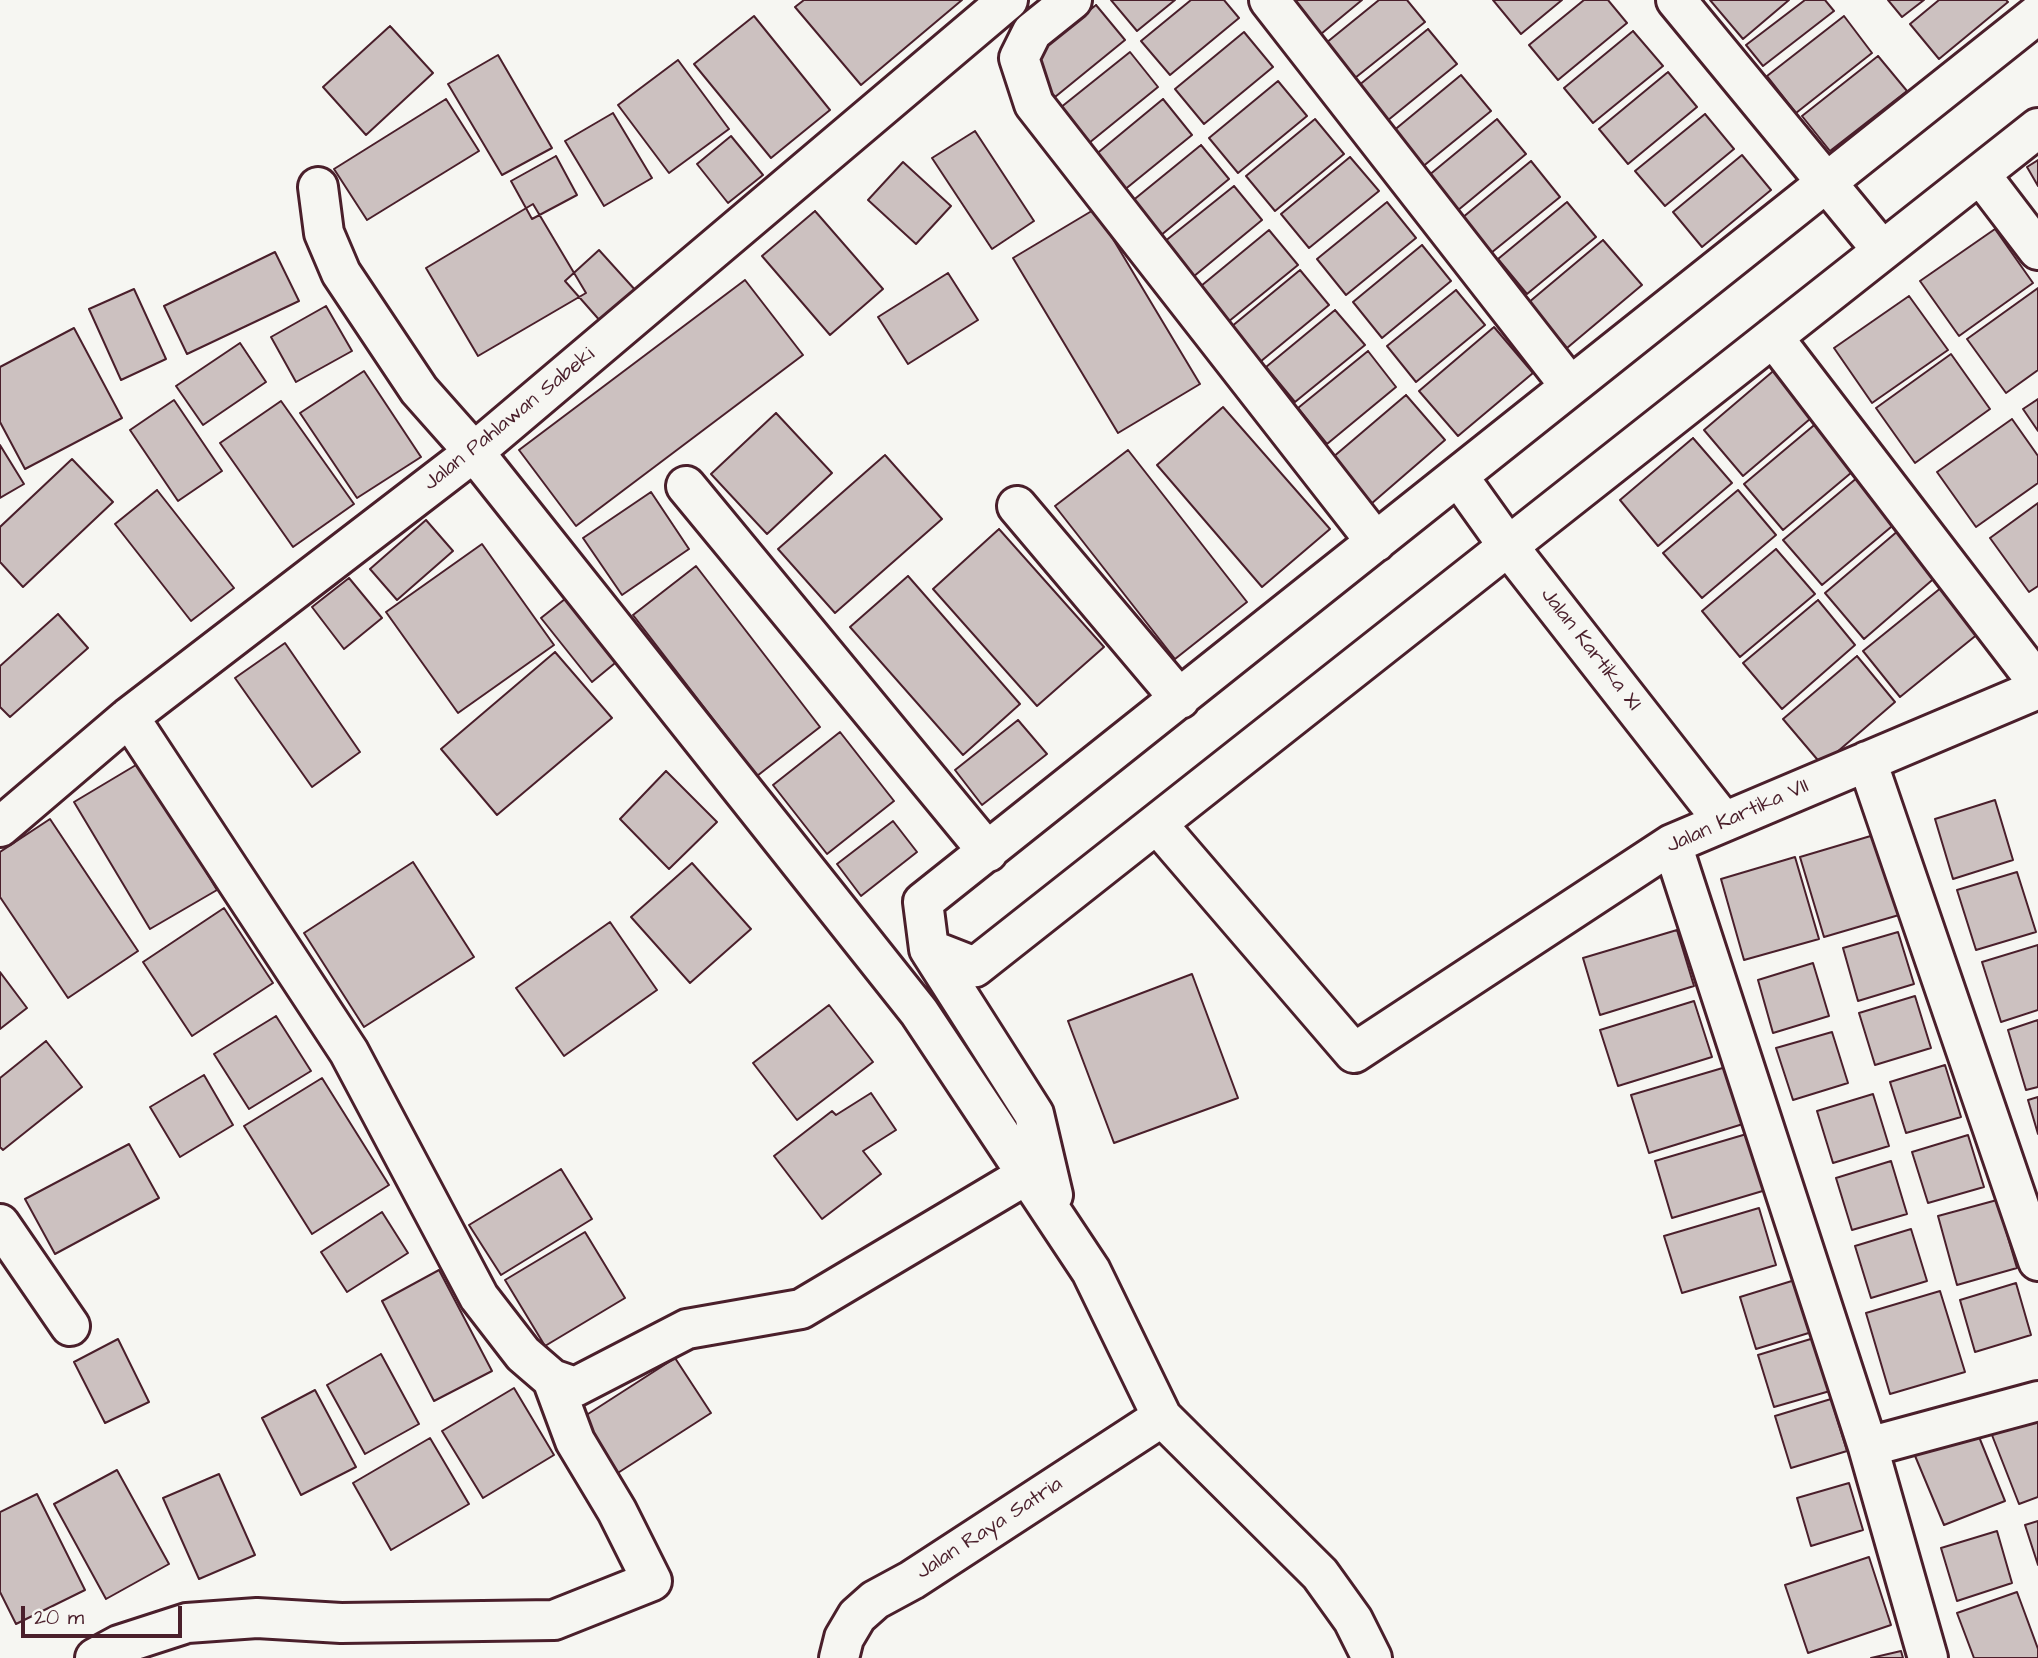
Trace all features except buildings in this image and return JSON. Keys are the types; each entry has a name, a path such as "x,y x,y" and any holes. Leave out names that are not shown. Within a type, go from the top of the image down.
{"street":[{"name":"Jalan Pahlawan Sabeki","path":"0,827 129,717 474,452 1009,0"},
{"path":"1072,0 1032,32 1019,58 1034,104 1376,542"},
{"path":"1269,0 1570,386"},
{"path":"1676,0 1882,250"},
{"path":"1058,1219 1034,1114 929,950 923,902 2038,14"},
{"path":"929,950 975,967 2038,128"},
{"path":"1980,174 2038,250"},
{"path":"318,187 324,233 341,273 419,390 474,452 919,1012 1091,1271 1162,1417 1321,1574 1353,1620 1371,1658"},
{"path":"1773,337 2038,683"},
{"name":"Jalan Kartika XI","path":"1458,476 1508,546 1724,822"},
{"path":"686,486 988,852"},
{"path":"1017,506 1180,699"},
{"name":"Jalan Kartika VII","path":"1157,824 1353,1053 1672,844 2038,689"},
{"path":"129,717 349,1052 479,1297 523,1354 552,1380 575,1387 687,1329 801,1309 1028,1174"},
{"path":"1867,761 2038,1261"},
{"path":"1672,844 1868,1447 1928,1658"},
{"path":"890,978 929,950"},
{"path":"0,1224 70,1326"},
{"path":"95,1658 119,1645 187,1623 257,1618 341,1623 554,1620 652,1581 617,1511 575,1441 552,1380"},
{"path":"1868,1447 2038,1401"},
{"name":"Jalan Raya Satria","path":"839,1658 844,1638 857,1616 874,1600 912,1580 1162,1417"}]}
